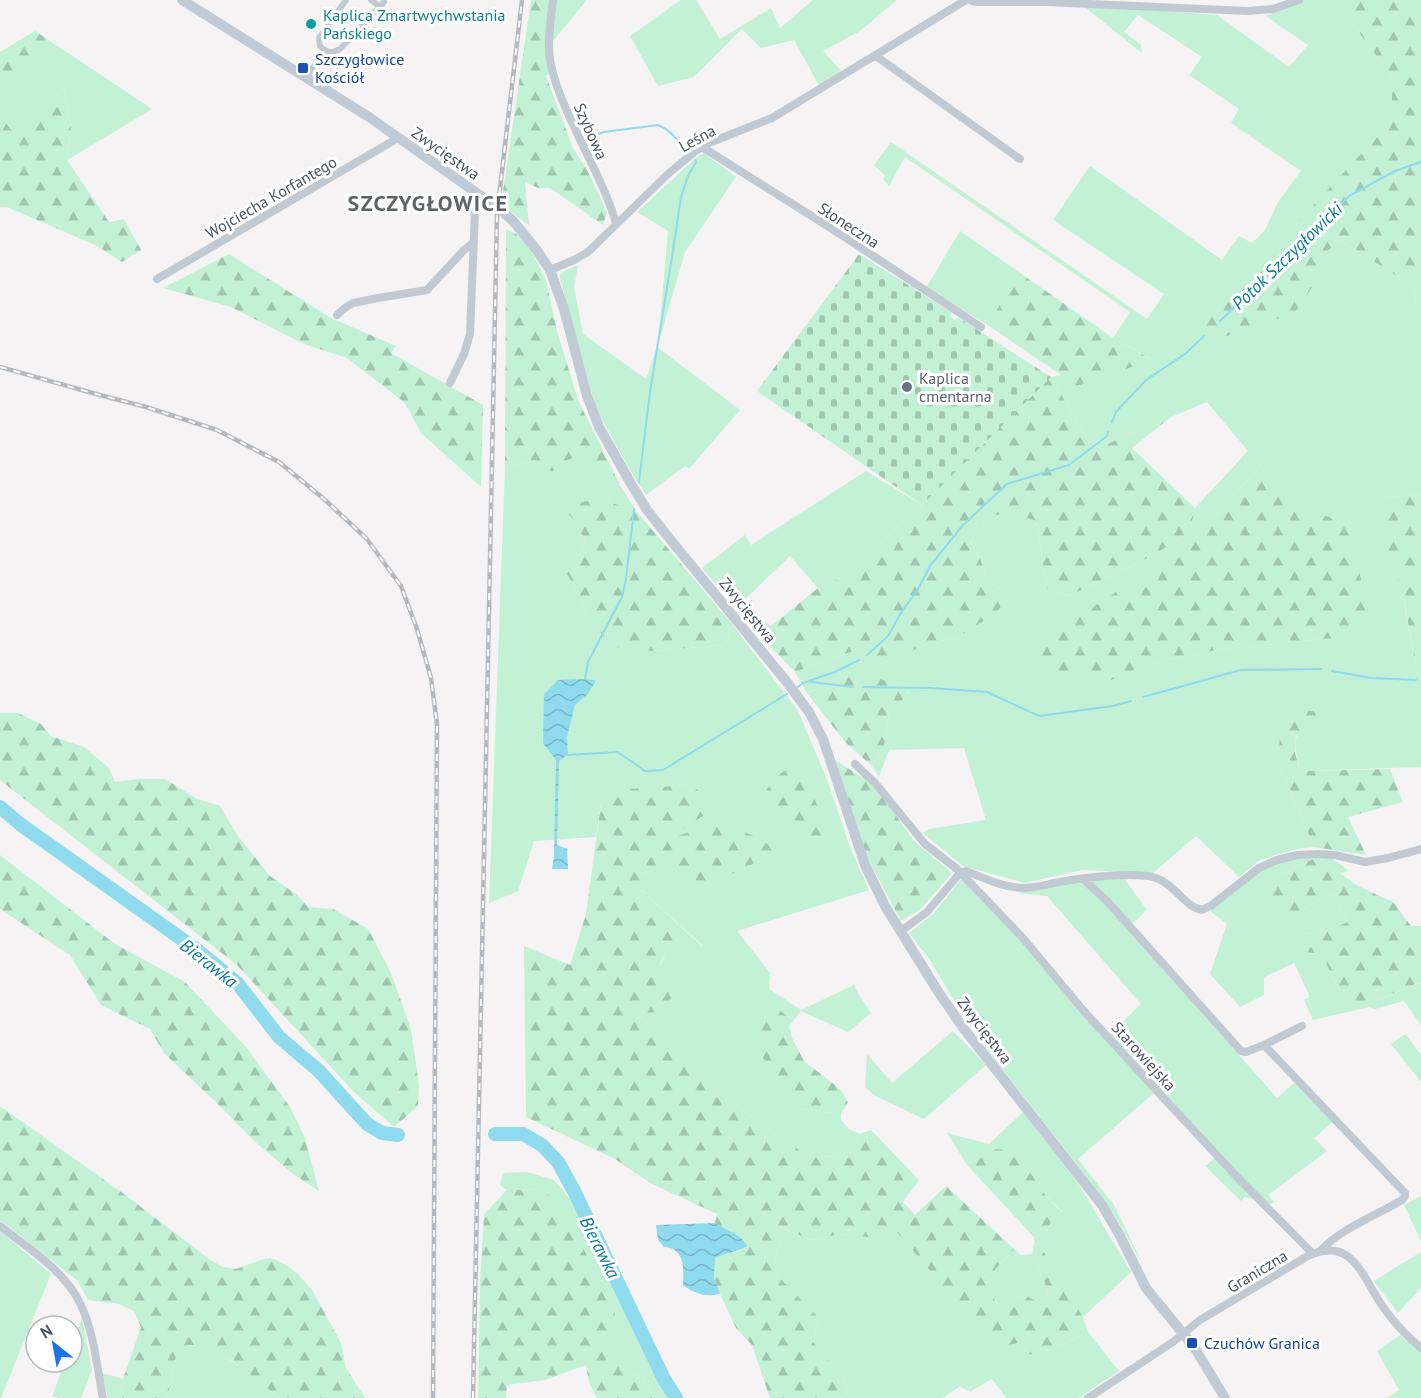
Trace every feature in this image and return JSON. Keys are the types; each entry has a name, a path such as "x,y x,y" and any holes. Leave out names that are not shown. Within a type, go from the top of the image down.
{"main road":[{"name":"Zwycięstwa","path":"182,0 362,112 503,211 536,249 550,270 564,309 590,405 626,476 654,520 786,681 813,720 831,760 861,852 879,895 939,993 964,1029 1102,1205 1146,1288 1192,1343 1225,1398"}],"street":[{"path":"346,0 319,38 320,46 330,53 341,48 382,5 371,0"},
{"name":"Szybowa","path":"553,0 549,49 552,69 561,98 602,186 616,223"},
{"path":"968,0 1248,11 1273,9 1299,0"},
{"name":"Leśna","path":"550,270 588,252 675,167 702,147 765,122 968,0"},
{"path":"306,77 325,51"},
{"path":"876,56 1020,159"},
{"name":"Wojciecha Korfantego","path":"157,279 398,138"},
{"name":"Słoneczna","path":"702,147 981,327"},
{"path":"450,382 464,354 470,334 475,211 479,195"},
{"path":"337,315 352,303 427,290 473,243"},
{"name":"Starowiejska","path":"855,764 875,783 921,840 960,873 1022,937 1083,1010 1240,1180 1317,1253"},
{"name":"Starowiejska","path":"960,873 966,871 1021,888 1065,880 1117,876 1152,877 1167,884 1194,908 1202,910 1212,905 1259,868 1276,860 1297,855 1318,854 1335,855 1365,862 1421,849"},
{"path":"901,931 927,912 960,873"},
{"path":"1083,879 1107,901 1241,1051 1246,1052 1264,1045 1302,1026"},
{"path":"1264,1045 1406,1194 1402,1200 1332,1240 1317,1253"},
{"path":"0,1226 45,1261 78,1299 88,1325 103,1398"},
{"path":"1317,1253 1336,1251 1355,1262 1386,1311 1407,1336 1421,1347"},
{"name":"Graniczna","path":"1088,1398 1173,1341 1200,1320 1317,1253"}],"green space":[{"path":"531,0 550,0 545,50 551,73 546,76 573,148 587,170 607,212 603,225 550,188 538,188 525,182 529,225 501,205"},
{"path":"556,0 587,0 552,42"},
{"path":"681,0 696,0 720,39 771,8 780,28 813,0 897,0 860,31 823,51 847,77 822,91 794,40 761,48 742,29 694,77 658,86 630,36"},
{"path":"1301,0 1335,0 1392,77 1392,121 1196,331 1319,275 1322,256 1340,240 1414,287 1421,338 1421,494 1385,498 1416,667 1421,677 1421,767 1300,771 1296,740 1307,710 1279,764 1314,847 1297,849 1260,860 1239,877 1196,836 1153,873 1082,870 1025,883 963,866 923,833 929,829 986,820 964,748 889,750 879,777 872,766 884,746 889,712 910,692 846,676 807,693 795,672 859,649 881,664 931,643 957,638 1009,596 987,579 980,558 970,541 989,516 1013,512 1036,521 1047,588 1069,596 1144,560 1190,533 1195,508 1248,451 1207,402 1107,444 1087,439 1051,377 1062,375 1077,386 1151,359 1113,338 1130,312 905,157 889,186 883,179 885,175 874,165 891,142 1147,319 1164,294 1053,220 1090,166 1222,260 1239,236 1252,243 1265,230 1278,202 1301,171 1231,123 1239,109 1189,75 1202,57 1138,15 1124,32 1141,45 1142,53 1086,8 1126,8 1217,15 1289,67 1308,45 1266,16","holes":["1262,464 1290,505 1333,638 1217,650 1151,663 1112,680 1026,652 1191,543"]},
{"path":"1335,0 1421,0 1421,342 1414,287 1340,240 1322,256 1320,275 1295,313 1218,339 1195,331 1392,121 1392,77"},
{"path":"35,31 56,45 0,98 0,52"},
{"path":"56,45 152,109 67,160 71,127 64,88 13,132 0,116 0,98"},
{"path":"64,88 71,127 67,160 109,222 124,219 141,250 122,262 95,245 7,207 0,207 0,116 13,132"},
{"path":"704,153 736,177 685,252 658,345 668,231 637,212"},
{"path":"506,229 515,233 531,250 546,280 557,331 578,400 621,487 603,471 572,458 561,463 552,472 536,460 505,468"},
{"path":"960,231 1023,275 986,324 926,288"},
{"path":"229,254 331,318 396,346 391,353 483,405 481,487 421,433 405,403 347,358 304,344 231,307 163,288"},
{"path":"859,254 951,312 954,320 959,318 1051,377 922,505 757,391"},
{"path":"578,265 574,288 583,334 646,379 657,347 740,410 689,469 685,466 646,495 596,408 560,279 560,273"},
{"path":"1023,275 1113,338 1152,360 1077,386 986,324"},
{"path":"1051,377 1087,439 1107,444 1171,417 1132,448 1195,508 1190,533 1144,560 1069,596 1047,588 1036,521 1013,513 989,516 970,542 980,558 987,579 1009,596 996,613 957,638 931,643 881,664 859,649 795,672 757,633 771,626 818,588 841,578 922,505"},
{"path":"572,458 603,471 621,487 637,512 599,498 569,514 585,539 579,556 554,551 574,586 589,620 627,653 726,645 732,624 798,711 826,777 851,850 869,890 737,931 770,973 769,989 801,1010 854,985 871,1013 848,1032 801,1011 794,1020 779,1010 776,1078 792,1108 830,1113 848,1103 841,1114 841,1120 849,1129 860,1134 849,1157 808,1156 760,1124 710,1085 689,1058 637,1013 671,943 703,946 641,890 641,875 663,866 660,841 690,785 632,789 601,803 596,837 534,841 518,891 489,903 505,468 536,460 561,463"},
{"path":"1263,463 1290,505 1329,517 1350,529 1371,626 1333,638 1217,650 1151,663 1112,680 1038,670 1026,651 1191,543"},
{"path":"866,471 922,505 841,578 818,588 790,556 741,603 771,626 757,633 702,568 745,535 751,545"},
{"path":"1421,494 1421,677 1416,667 1404,600 1381,522 1385,498"},
{"path":"599,498 637,512 732,624 726,645 627,653 609,642 589,620 574,586 553,550 579,556 585,539 569,514 571,505"},
{"path":"864,673 910,693 889,712 884,746 872,766 846,743 807,693 846,676"},
{"path":"1307,710 1315,712 1317,717 1296,735 1295,753 1300,771 1390,769 1403,802 1348,817 1366,855 1314,847 1279,764 1280,726"},
{"path":"0,713 18,713 41,724 51,736 84,747 109,768 115,782 165,779 197,799 220,806 237,835 270,876 296,894 308,907 333,909 368,929 391,973 411,1029 419,1085 418,1106 394,1127 354,1092 237,965 0,780"},
{"path":"835,760 876,786 913,840 952,873 920,910 901,921 862,848"},
{"path":"789,768 807,778 824,825 826,846 786,822 766,790 781,773"},
{"path":"690,785 704,794 713,810 663,840 719,823 760,838 777,852 693,893 663,866 641,875 641,890 703,947 671,944 660,964 671,998 663,1011 638,1014 689,1058 710,1085 760,1124 808,1156 849,1157 860,1134 871,1130 919,1180 903,1202 915,1215 946,1186 1014,1249 993,1272 982,1278 997,1304 1025,1295 1038,1302 1048,1297 1045,1283 1032,1254 1035,1238 967,1165 996,1149 1006,1150 1026,1166 1043,1192 1061,1212 1036,1239 1083,1317 1088,1332 1055,1348 1053,1358 1029,1354 1018,1343 991,1348 934,1275 895,1230 878,1238 841,1234 811,1240 778,1226 782,1234 774,1262 778,1276 819,1318 813,1342 842,1376 848,1394 840,1398 770,1398 752,1345 736,1328 714,1278 715,1258 748,1246 739,1236 715,1223 717,1214 650,1183 615,1159 526,1117 524,946 570,965 586,914 601,803 629,789"},
{"path":"0,855 115,944 185,982 246,1047 290,1107 304,1136 319,1191 293,1174 254,1141 164,1053 150,1029 101,1005 70,955 0,909"},
{"path":"1308,856 1329,856 1349,871 1340,873 1317,857 1255,887 1291,917 1318,900 1337,894 1348,922 1322,932 1306,934 1321,953 1343,999 1366,1005 1419,983 1421,984 1421,1025 1404,1001 1375,1009 1369,1007 1313,1020 1304,1000 1310,997 1294,963 1264,977 1264,995 1240,1007 1210,974 1227,924 1210,911 1244,881 1275,862"},
{"path":"1317,857 1358,886 1393,902 1411,926 1421,926 1421,984 1418,983 1366,1005 1343,999 1321,953 1293,952 1306,934 1322,932 1348,922 1337,894 1318,900 1291,917 1265,903 1255,887"},
{"path":"1129,878 1126,881 1147,910 1132,924 1091,880"},
{"path":"961,879 988,904 1155,1092 1078,1159 1114,1205 1143,1265 1115,1216 989,1052 959,1009 930,960 909,933 934,913"},
{"path":"1077,881 1094,892 1277,1098 1294,1083 1334,1121 1314,1138 1327,1151 1268,1195 1274,1202 1268,1205 1109,1035 1141,1004 1047,896 1018,893"},
{"path":"779,1010 794,1020 789,1026 792,1038 804,1061 835,1085 843,1093 848,1103 830,1113 792,1108 754,1042 750,1022 765,1013"},
{"path":"953,1031 986,1065 924,1119 874,1095 865,1087 867,1054 892,1083"},
{"path":"1405,1034 1421,1055 1421,1082 1391,1044"},
{"path":"0,1106 223,1267 236,1269 266,1258 286,1265 298,1274 312,1290 341,1343 346,1368 365,1398 280,1398 234,1362 215,1352 187,1345 178,1350 167,1398 120,1398 123,1379 141,1327 134,1311 119,1304 88,1300 78,1281 0,1220"},
{"path":"1023,1112 1078,1183 1131,1272 1083,1317 1035,1238 1061,1211 996,1149 967,1165 947,1133 989,1144"},
{"path":"1215,1158 1255,1200 1245,1197 1241,1201 1205,1166"},
{"path":"527,1172 554,1180 570,1199 669,1398 654,1398 642,1376 631,1373 611,1351 615,1311 539,1189 507,1190 500,1185 503,1173"},
{"path":"539,1189 560,1203 615,1311 612,1351 631,1373 642,1376 654,1398 597,1398 589,1382 586,1365 545,1380 507,1385 506,1398 478,1398 484,1214 507,1190"},
{"path":"1421,1196 1421,1241 1404,1205"},
{"path":"776,1226 811,1240 841,1234 878,1237 895,1230 934,1275 1029,1354 1055,1348 1088,1332 1119,1371 1079,1398 1006,1398 992,1379 970,1392 960,1386 943,1398 840,1398 848,1394 842,1376 813,1342 819,1318 778,1276 774,1262 782,1234"},
{"path":"0,1231 51,1274 35,1314 24,1314 24,1341 0,1398"},
{"path":"1014,1249 1021,1255 1032,1254 1045,1283 1048,1298 1038,1302 1025,1295 998,1304 992,1297 982,1278 993,1272"},
{"path":"1421,1252 1421,1288 1398,1313 1374,1281"},
{"path":"84,1328 92,1370 81,1398 52,1396 60,1374 84,1374"},
{"path":"1400,1335 1421,1352 1421,1398 1387,1398 1399,1390 1377,1351"},
{"path":"187,1345 199,1346 224,1357 280,1398 167,1398 178,1350"},
{"path":"102,1373 123,1379 120,1398 108,1398"}],"water":[{"path":"558,680 596,680 588,694 575,705 567,737 568,755 559,761 557,845 567,849 568,869 552,869 556,760 543,743 544,694"},
{"path":"715,1223 739,1236 748,1246 715,1258 714,1278 720,1294 705,1295 696,1293 683,1285 683,1266 680,1255 671,1248 664,1247 658,1240 656,1225"}],"waterway":[{"path":"586,138 604,132 658,125 671,133 687,152"},
{"path":"639,482 650,392 681,197 695,160"},
{"name":"Potok Szczygłowicki","path":"1220,321 1349,196 1395,171 1421,162"},
{"name":"Potok Szczygłowicki","path":"1112,422 1116,412 1146,380 1185,354 1204,336"},
{"name":"Potok Szczygłowicki","path":"867,655 888,636 930,566 963,525 1007,484 1069,465 1107,436 1108,432"},
{"path":"585,679 588,662 622,597 634,509"},
{"name":"Potok Szczygłowicki","path":"798,687 859,660"},
{"path":"1143,697 1241,670 1321,669"},
{"path":"1332,671 1371,678 1417,680"},
{"path":"811,682 853,687"},
{"path":"863,687 987,692 1039,716 1113,706 1131,701"},
{"name":"Potok Szczygłowicki","path":"568,755 618,752 645,771 663,770 787,694"},
{"name":"Bierawka","path":"0,807 20,824 197,950 238,984 279,1037 319,1071 367,1124 382,1133 398,1135"},
{"name":"Bierawka","path":"495,1134 523,1134 542,1145 558,1162 664,1379 676,1398"}],"railway":[{"path":"473,1398 497,214 522,0"},
{"path":"0,367 146,407 217,430 279,462 366,538 401,586 417,629 431,678 437,724 433,1398"}],"place":[{"name":"Kaplica Zmartwychwstania Pańskiego","path":"311,24"},
{"name":"Szczygłowice Kościół","path":"303,68"},
{"name":"Kaplica cmentarna","path":"907,387"},
{"name":"Czuchów Granica","path":"1192,1343"}],"district":[{"name":"SZCZYGŁOWICE","path":"428,203"}]}
